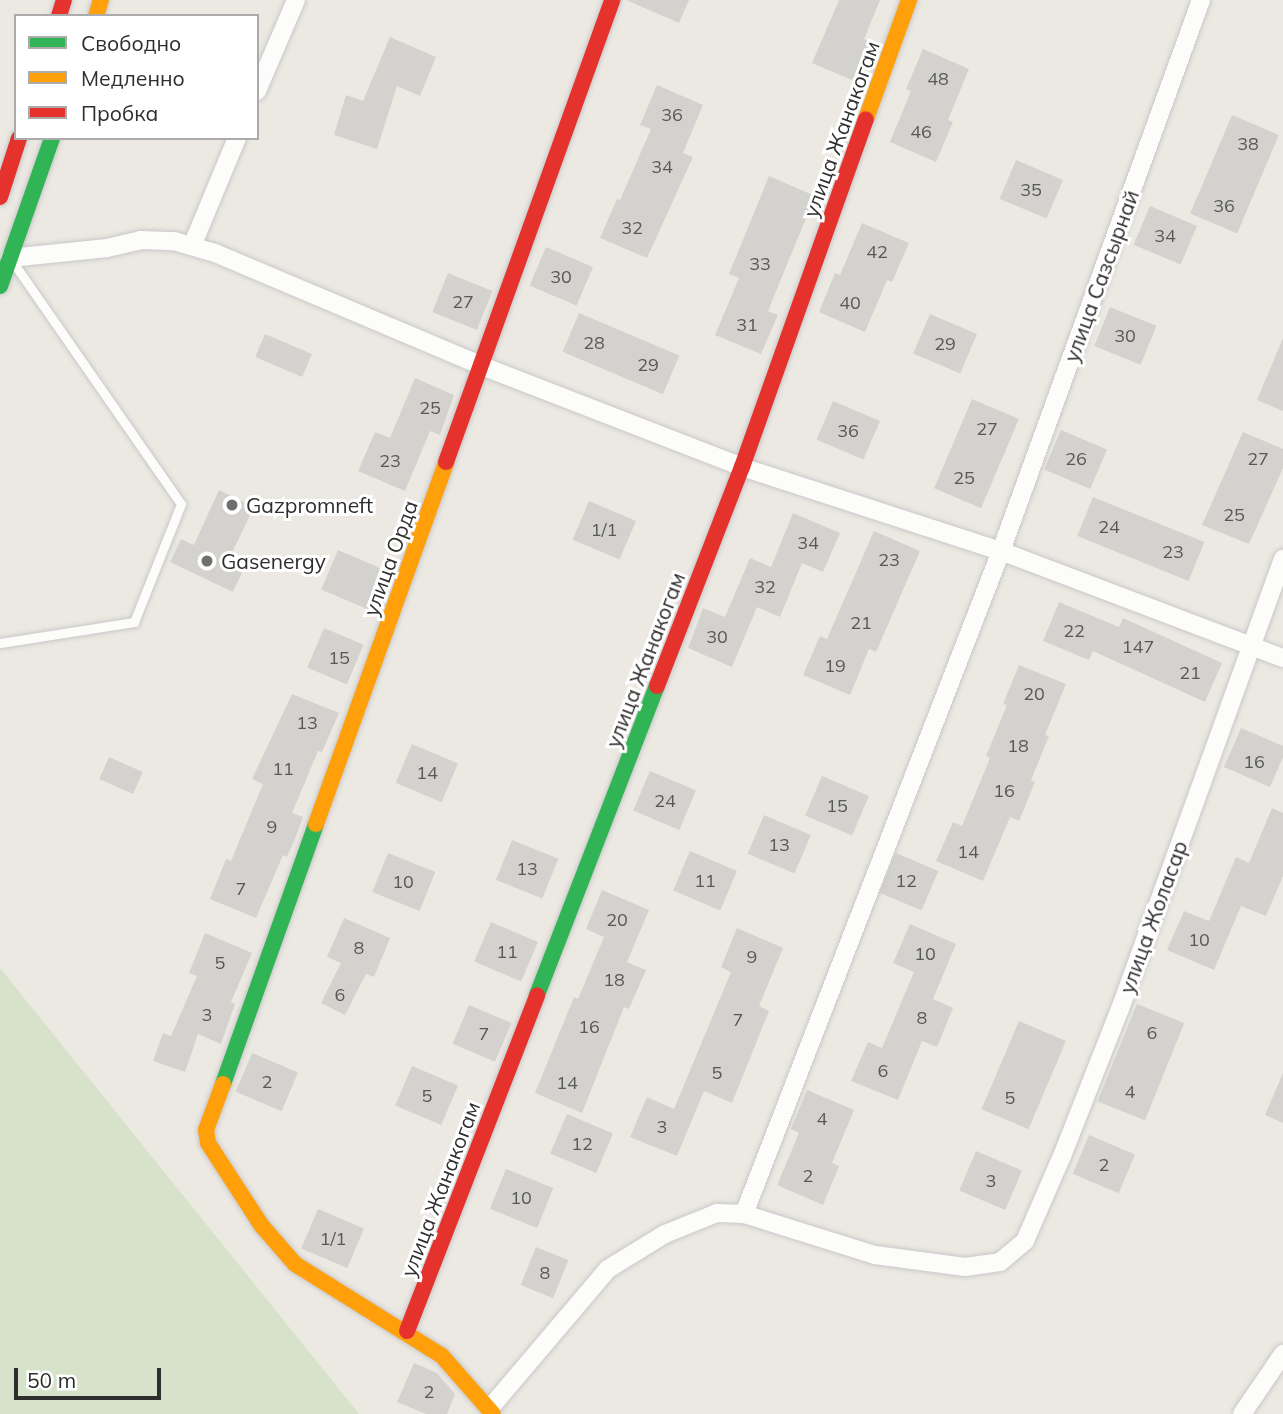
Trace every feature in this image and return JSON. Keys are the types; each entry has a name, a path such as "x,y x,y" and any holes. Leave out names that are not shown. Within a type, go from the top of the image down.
{"main road":[{"name":"улица Орда","path":"407,1331 295,1264 262,1226 208,1143 206,1130 612,0"},
{"name":"улица Жанакогам","path":"407,1331 742,467 909,0"},
{"path":"0,197 18,140"},
{"path":"0,286 5,257 51,140"},
{"path":"407,1331 442,1356 492,1411"}],"street":[{"path":"259,86 296,0"},
{"name":"улица Сазсырнай","path":"744,1214 1001,551 1201,0"},
{"path":"192,246 236,140"},
{"path":"5,257 107,248 141,240 174,241 192,246 246,264 482,366 742,467 1001,551 1283,658"},
{"name":"улица Жоласар","path":"744,1214 875,1255 965,1267 1000,1262 1025,1241 1120,1009 1283,559"},
{"path":"492,1411 608,1269 664,1234 717,1213 744,1214"},
{"path":"1241,1414 1283,1354"}],"lane":[{"path":"0,643 134,622 181,504 5,257"}],"green space":[{"path":"0,968 359,1414 0,1414"}],"building":[{"path":"626,0 689,0 679,23"},
{"path":"839,0 880,0 864,39 875,43 859,83 812,63"},
{"path":"390,37 436,57 420,96 397,86 377,149 334,135 346,95 363,101"},
{"path":"923,49 969,69 948,120 953,122 936,162 890,142 911,91 906,89"},
{"path":"657,85 703,105 683,153 693,157 647,258 600,238 651,129 640,125"},
{"path":"1232,115 1279,135 1237,233 1190,213"},
{"path":"1016,160 1063,180 1047,219 1000,199"},
{"path":"769,176 815,196 768,311 778,315 761,354 715,335 739,278 729,274"},
{"path":"1150,206 1197,226 1181,265 1134,245"},
{"path":"862,223 909,243 892,282 887,280 865,332 819,312 835,273 840,275"},
{"path":"546,247 593,267 577,306 530,286"},
{"path":"448,273 493,291 477,330 432,312"},
{"path":"1110,307 1156,326 1141,365 1094,346"},
{"path":"579,313 679,356 663,394 563,352"},
{"path":"930,314 977,334 960,374 913,354"},
{"path":"265,334 312,354 302,377 255,357"},
{"path":"1283,338 1283,411 1257,400"},
{"path":"415,378 454,395 440,435 430,431 405,491 358,471 375,432 390,438"},
{"path":"972,399 1019,419 981,508 934,488"},
{"path":"833,401 880,421 864,460 817,440"},
{"path":"1061,430 1107,450 1090,489 1044,470"},
{"path":"1243,432 1283,449 1283,468 1249,544 1202,525"},
{"path":"219,490 254,507 229,559 245,566 233,592 170,562 181,539 194,545"},
{"path":"1093,497 1204,542 1189,581 1077,536"},
{"path":"589,501 636,521 620,560 573,540"},
{"path":"793,513 840,533 823,572 802,563 780,617 757,607 732,667 688,648 703,608 725,617 750,558 771,567"},
{"path":"874,531 920,551 876,652 869,649 850,695 803,675 820,636 827,639"},
{"path":"338,550 385,570 368,610 321,590"},
{"path":"1059,602 1119,627 1123,618 1222,663 1205,702 1093,651 1089,660 1043,641"},
{"path":"324,628 364,645 347,684 307,668"},
{"path":"1019,665 1066,684 1045,735 1049,736 1031,780 1035,782 1019,821 1010,817 983,881 936,861 953,822 962,826 990,758 986,756 1007,705 1003,704"},
{"path":"292,694 339,713 322,752 318,751 292,813 303,817 294,841 287,857 283,855 256,918 210,899 226,859 231,861 263,784 252,779"},
{"path":"1241,728 1283,746 1283,757 1270,787 1224,767"},
{"path":"412,744 458,764 442,802 396,783"},
{"path":"109,757 143,772 133,794 99,779"},
{"path":"650,771 696,791 679,830 633,811"},
{"path":"822,776 869,796 852,836 805,816"},
{"path":"1272,808 1283,813 1283,876 1266,916 1241,906 1214,970 1167,950 1184,911 1209,921 1236,857 1249,863"},
{"path":"764,815 811,835 795,874 748,854"},
{"path":"512,840 558,859 542,899 496,880"},
{"path":"690,851 737,871 720,911 673,891"},
{"path":"388,853 435,872 420,911 372,892"},
{"path":"896,853 938,871 922,911 879,893"},
{"path":"602,890 649,910 627,962 646,970 629,1009 624,1007 582,1113 535,1093 574,997 578,999 604,937 586,929"},
{"path":"344,918 390,938 374,977 366,974 345,1015 321,1003 341,963 327,957"},
{"path":"491,922 538,942 521,982 474,962"},
{"path":"910,924 956,944 933,999 953,1008 937,1047 922,1041 898,1100 851,1081 868,1042 882,1048 914,972 893,963"},
{"path":"737,928 783,948 759,1006 769,1011 732,1103 704,1091 677,1156 630,1137 647,1097 674,1109 731,972 721,967"},
{"path":"205,933 252,953 231,1002 235,1004 221,1044 198,1034 185,1072 153,1061 163,1033 171,1036 197,976 189,973"},
{"path":"1137,1004 1184,1023 1145,1120 1098,1101"},
{"path":"469,1005 511,1023 495,1062 453,1044"},
{"path":"1019,1021 1066,1041 1028,1129 981,1109"},
{"path":"252,1053 298,1073 282,1111 236,1092"},
{"path":"412,1066 458,1086 441,1125 395,1106"},
{"path":"1283,1073 1283,1123 1265,1115"},
{"path":"807,1090 854,1110 832,1163 839,1166 823,1205 777,1185 799,1133 791,1129"},
{"path":"567,1114 613,1134 596,1173 550,1154"},
{"path":"1089,1135 1135,1155 1119,1193 1073,1174"},
{"path":"976,1151 1022,1171 1005,1210 959,1191"},
{"path":"506,1169 553,1188 537,1228 490,1209"},
{"path":"318,1209 364,1229 347,1268 301,1249"},
{"path":"536,1247 568,1260 553,1298 521,1285"},
{"path":"414,1363 437,1373 455,1394 447,1414 426,1414 397,1402"}],"traffic: fast":[{"path":"0,286 51,140"},
{"path":"537,995 657,686"},
{"path":"223,1084 316,824"}],"traffic: slow":[{"path":"97,14 101,0"},
{"path":"866,119 909,0"},
{"path":"316,824 446,462"},
{"path":"223,1084 206,1130 208,1143 262,1226 295,1264 442,1356 493,1414"}],"traffic: jam":[{"path":"60,14 64,0"},
{"path":"446,462 612,0"},
{"path":"657,686 742,467 866,119"},
{"path":"0,197 18,140"},
{"path":"407,1331 537,995"}],"place":[{"name":"Gazpromneft","path":"232,505"},
{"name":"Gasenergy","path":"207,561"}]}
